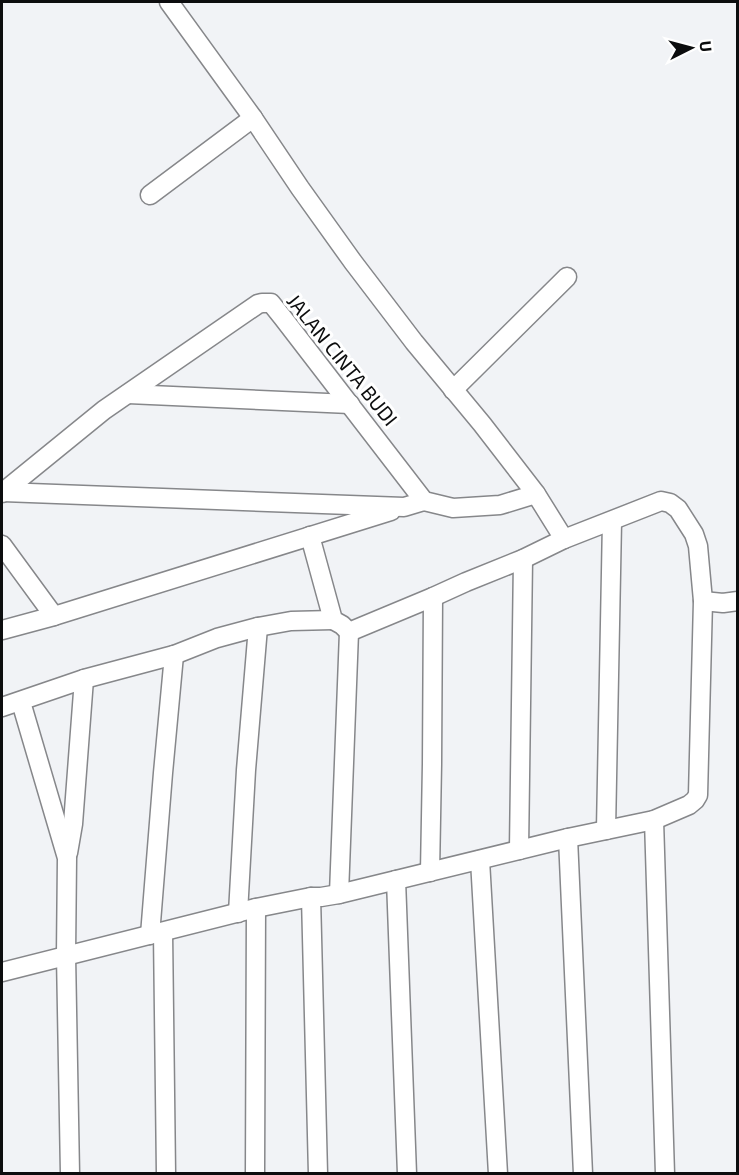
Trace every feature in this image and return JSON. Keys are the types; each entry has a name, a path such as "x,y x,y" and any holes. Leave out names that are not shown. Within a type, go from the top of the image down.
{"street":[{"path":"169,2 353,262 536,494 564,538"},
{"path":"150,195 253,118"},
{"path":"453,390 567,277"},
{"name":"JALAN CINTA BUDI","path":"2,492 104,410 258,304 271,303 424,501"},
{"path":"128,394 350,404"},
{"path":"2,492 404,507"},
{"path":"2,630 54,616 424,501 453,508 500,505 536,494"},
{"path":"2,972 247,911 311,897 339,894 654,819 689,805 698,795 703,601 698,546 694,534 678,509 670,503 661,501 564,538 523,559 348,632"},
{"path":"606,830 612,521"},
{"path":"310,536 333,620"},
{"path":"2,545 54,616"},
{"path":"519,850 523,559"},
{"path":"430,872 433,597"},
{"path":"703,601 723,603 738,601"},
{"path":"2,707 84,679 174,655 217,638 258,627 291,621 333,620 348,632 339,894"},
{"path":"255,1173 247,911 246,770 258,627"},
{"path":"166,1173 157,933 163,773 174,655"},
{"path":"70,1173 66,955 67,858 73,824 84,679"},
{"path":"21,702 67,858"},
{"path":"654,819 665,1173"},
{"path":"568,838 583,1173"},
{"path":"480,860 498,1173"},
{"path":"396,880 407,1173"},
{"path":"311,897 318,1173"}]}
